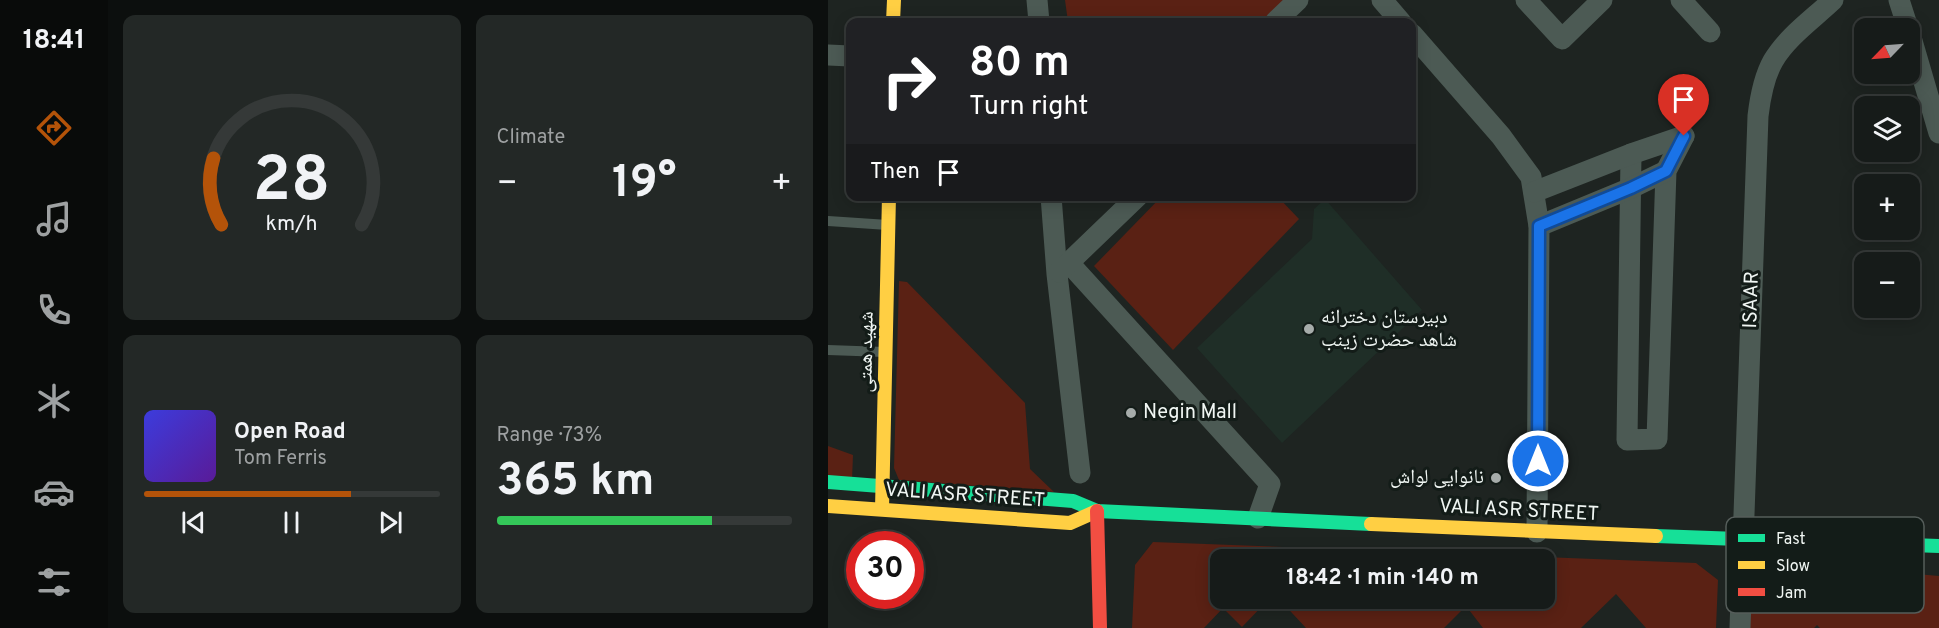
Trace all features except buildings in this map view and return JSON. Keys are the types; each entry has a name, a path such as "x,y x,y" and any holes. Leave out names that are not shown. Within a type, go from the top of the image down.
{"main road":[{"path":"893,18 894,0"},
{"name":"شهید همتی","path":"882,509 889,201"},
{"name":"VALI ASR STREET","path":"828,482 1073,501 1097,511 1537,532 1726,538"},
{"name":"VALI ASR STREET","path":"828,506 1070,523 1097,511"},
{"path":"1097,511 1100,628"},
{"name":"VALI ASR STREET","path":"1924,545 1939,546"}],"street":[{"path":"1037,0 1039,18"},
{"path":"1279,18 1298,0"},
{"path":"1382,0 1398,18"},
{"path":"1526,0 1562,39 1602,0"},
{"path":"1681,0 1710,32"},
{"name":"ISAAR","path":"1745,517 1757,128 1760,99 1772,63 1782,47 1833,0"},
{"path":"1899,0 1905,18"},
{"path":"1416,39 1516,156 1531,177 1539,226 1537,532"},
{"path":"828,55 846,56"},
{"path":"1920,68 1939,133"},
{"path":"1534,192 1631,154 1684,136 1666,171 1657,439 1627,440 1631,154"},
{"path":"1539,226 1666,171"},
{"path":"1052,201 1063,269 1080,473"},
{"path":"1063,269 1133,201"},
{"path":"1063,269 1270,484 1258,518"},
{"name":"ISAAR","path":"1740,628 1741,613"}],"lane":[{"path":"828,221 889,225"},
{"path":"828,350 887,352"}],"shaded area":[{"path":"1065,0 1298,0 1280,18 1067,18"},
{"path":"1157,201 1282,201 1299,219 1173,350 1094,266"},
{"name":"دبیرستان دخترانه شاهد حضرت زینب","path":"1323,201 1327,201 1422,310 1282,443 1197,348 1312,239 1314,209"},
{"path":"899,281 907,282 1025,403 1030,469 1054,492 899,480 894,468"},
{"path":"828,446 853,455 852,480 828,478"},
{"path":"1153,542 1334,549 1210,549 1210,609 1222,609 1204,628 1132,628 1135,565"},
{"path":"1555,558 1696,563 1718,580 1716,628 1646,628 1616,594 1581,628 1483,628 1468,609 1555,609"},
{"path":"1924,575 1939,576 1939,628 1820,628 1817,625 1814,628 1749,628 1750,613 1924,613"},
{"path":"1224,609 1259,609 1242,627"},
{"path":"1288,609 1463,609 1444,628 1306,628"}],"traffic: fast":[{"path":"828,482 1073,501 1097,511 1371,524"},
{"path":"1656,536 1726,538"},
{"path":"1924,545 1939,546"}],"traffic: slow":[{"path":"893,18 894,0"},
{"path":"882,509 889,201"},
{"path":"828,506 1070,523 1097,511"},
{"path":"1371,524 1656,536"}],"traffic: jam":[{"path":"1097,511 1100,628"}],"place":[{"name":"دبیرستان دخترانه شاهد حضرت زینب","path":"1309,329"},
{"name":"Negin Mall","path":"1131,413"},
{"name":"نانوایی لواش","path":"1496,478"}],"route":[{"path":"1538,461 1539,226 1666,171 1684,136"}]}
